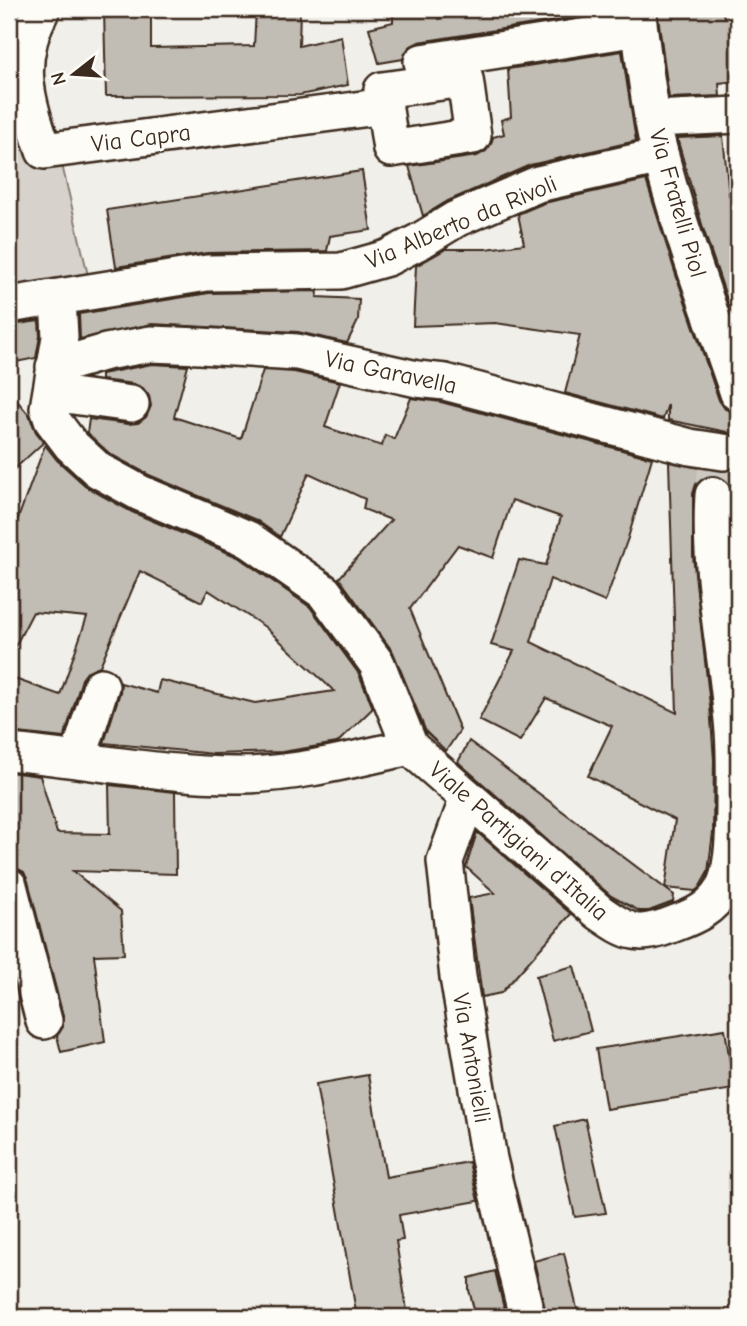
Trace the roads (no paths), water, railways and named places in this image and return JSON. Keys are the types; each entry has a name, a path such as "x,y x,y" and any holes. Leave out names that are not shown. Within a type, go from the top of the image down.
{"street":[{"name":"Via Capra","path":"43,9 35,22 24,63 28,102 44,151 385,106"},
{"path":"417,63 638,18"},
{"name":"Via Fratelli Piol","path":"638,18 661,156 693,263 738,393"},
{"path":"654,119 738,115"},
{"name":"Via Alberto da Rivoli","path":"9,305 207,273 341,271 387,258 456,219 538,184 661,156"},
{"path":"58,299 60,337 48,408 52,420 71,445 98,470 140,493 248,539 324,592 377,664 410,747"},
{"name":"Via Garavella","path":"52,380 106,352 151,344 297,352 416,379 445,382 690,447 722,461"},
{"path":"52,380 131,404"},
{"name":"Viale Partigiani d'Italia","path":"9,752 179,771 243,775 309,769 410,747 598,912 623,929 636,933 677,923 706,909 723,888 734,844 733,733 710,527 722,461"},
{"path":"78,759 101,686"},
{"name":"Via Antonielli","path":"468,798 445,861 457,964 489,1159 527,1317"},
{"path":"9,886 44,1021"}],"tunnel":[{"path":"713,495 716,465"}]}
